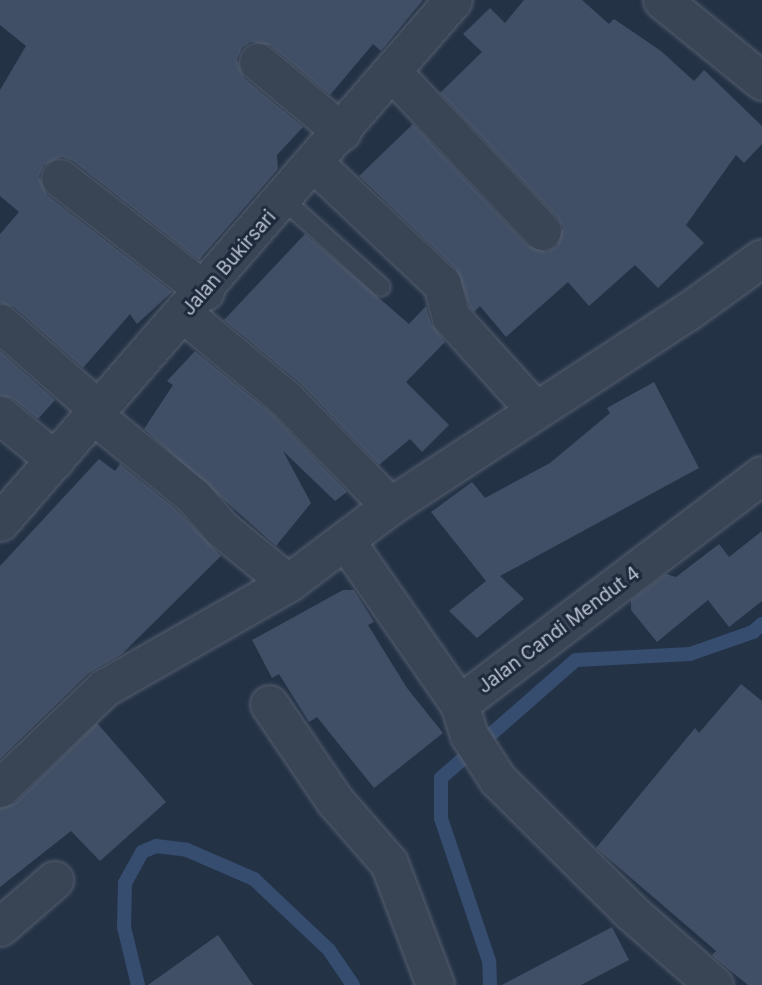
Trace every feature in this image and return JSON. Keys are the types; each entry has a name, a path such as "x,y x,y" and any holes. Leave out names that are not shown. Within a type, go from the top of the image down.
{"street":[{"name":"Jalan Bukirsari","path":"0,522 284,200 453,0"},
{"path":"662,0 762,81"},
{"path":"258,62 342,132"},
{"path":"393,73 542,231"},
{"path":"315,164 442,284 451,317 534,409"},
{"path":"60,178 194,302 390,506"},
{"path":"0,788 104,688 288,583 390,506 534,409 687,312 762,258"},
{"path":"0,323 98,414 193,496 222,529 288,583"},
{"path":"0,415 55,460"},
{"name":"Jalan Candi Mendut 4","path":"464,720 762,475"},
{"path":"345,540 464,720 499,780 631,912 714,985"},
{"path":"269,704 335,801 389,863 435,985"},
{"path":"0,927 54,880"}],"lane":[{"path":"284,200 382,286"}],"building":[{"path":"0,0 423,0 381,51 373,44 330,95 271,46 251,42 242,48 237,59 244,78 303,127 277,155 278,169 199,260 73,161 62,157 44,165 39,176 47,195 172,292 137,324 130,314 83,368 14,307 0,303 0,234 19,212 0,196 0,90 26,46 0,25"},
{"path":"524,0 582,0 609,24 614,19 661,51 694,81 704,70 762,126 762,144 744,163 736,155 686,225 704,243 658,288 635,265 589,306 568,282 506,337 480,306 474,312 470,307 456,269 359,176 413,124 527,245 546,252 557,246 563,227 557,217 440,93 482,52 463,34 490,8 505,23"},
{"path":"305,234 409,324 426,306 431,323 445,342 406,382 449,425 422,452 410,439 379,465 301,384 224,320"},
{"path":"0,351 55,400 38,419 13,399 0,395"},
{"path":"195,351 272,414 347,492 335,501 283,451 311,503 276,546 144,429 173,385 167,381"},
{"path":"654,382 699,468 500,576 524,599 477,638 449,611 486,581 431,512 472,482 485,498 550,463 610,413 607,408"},
{"path":"99,459 115,471 120,464 178,511 221,556 122,654 89,673 0,759 0,566"},
{"path":"762,531 762,601 729,627 708,600 657,642 631,610 631,600 666,574 676,577 719,544 729,557"},
{"path":"343,590 354,590 374,622 368,625 407,688 443,733 374,788 317,717 309,722 279,674 272,678 252,640"},
{"path":"741,684 762,701 762,985 748,985 716,959 712,955 716,951 596,848 695,728 699,733"},
{"path":"97,723 166,802 100,861 71,831 0,887 0,808 15,803"},
{"path":"612,927 629,960 581,985 502,985"},
{"path":"218,935 253,985 148,985"}],"waterway":[{"path":"490,985 489,961 441,818 441,778 576,660 690,654 753,632 762,624"},
{"path":"138,985 124,927 125,883 142,852 156,846 187,850 254,879 329,950 353,985"}]}
